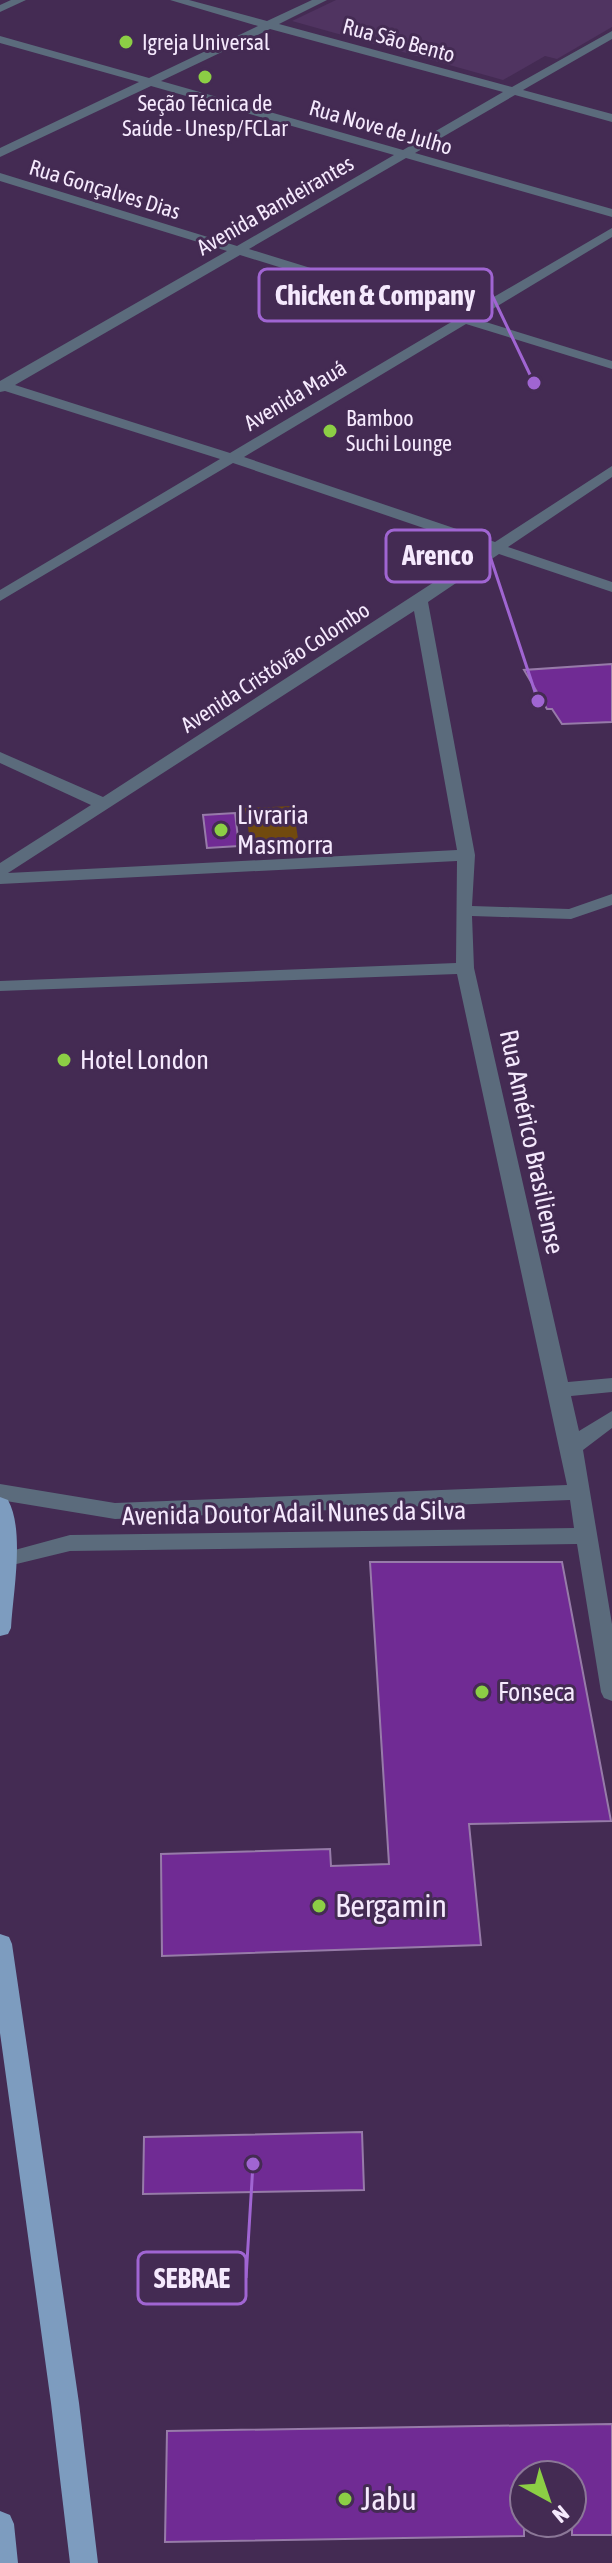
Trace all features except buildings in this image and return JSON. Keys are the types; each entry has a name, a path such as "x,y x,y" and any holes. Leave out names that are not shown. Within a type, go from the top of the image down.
{"main road":[{"path":"0,1505 6,1529 0,1628"},
{"path":"0,1944 65,2403 84,2563"},
{"path":"0,2524 4,2563"}],"street":[{"path":"0,9 20,0"},
{"name":"Rua São Bento","path":"176,0 612,118"},
{"path":"0,153 321,0"},
{"name":"Avenida Bandeirantes","path":"1,386 612,34"},
{"name":"Rua Nove de Julho","path":"0,39 612,213"},
{"name":"Rua Gonçalves Dias","path":"0,177 612,365"},
{"name":"Avenida Mauá","path":"0,596 612,232"},
{"path":"1,386 232,458 612,587"},
{"name":"Avenida Cristóvão Colombo","path":"0,871 420,600 612,470"},
{"name":"Rua Américo Brasiliense","path":"420,600 466,855 463,911 465,968 572,1447 612,1692"},
{"path":"0,757 104,804"},
{"path":"0,879 466,855"},
{"path":"463,911 571,914 612,899"},
{"path":"0,986 465,968"},
{"path":"557,1390 612,1385"},
{"path":"572,1447 612,1418"},
{"name":"Avenida Doutor Adail Nunes da Silva","path":"0,1492 115,1511 578,1492"},
{"path":"313,1504 314,1539"},
{"name":"Avenida Doutor Adail Nunes da Silva","path":"2,1562 70,1543 588,1536"}],"shaded area":[{"path":"336,0 612,0 612,27 557,59 545,56 503,80 292,21"},
{"path":"293,806 299,845 251,847 245,808"}],"place":[{"name":"Igreja Universal","path":"126,42"},
{"name":"Seção Técnica de Saúde - Unesp/FCLar","path":"205,77"},
{"name":"Chicken & Company","path":"534,383"},
{"name":"Bamboo Suchi Lounge","path":"330,431"},
{"name":"Arenco","path":"538,701"},
{"name":"Livraria Masmorra","path":"221,830"},
{"name":"Hotel London","path":"64,1060"},
{"name":"Fonseca","path":"482,1692"},
{"name":"Bergamin","path":"319,1906"},
{"name":"SEBRAE","path":"253,2164"},
{"name":"Jabu","path":"345,2499"}]}
